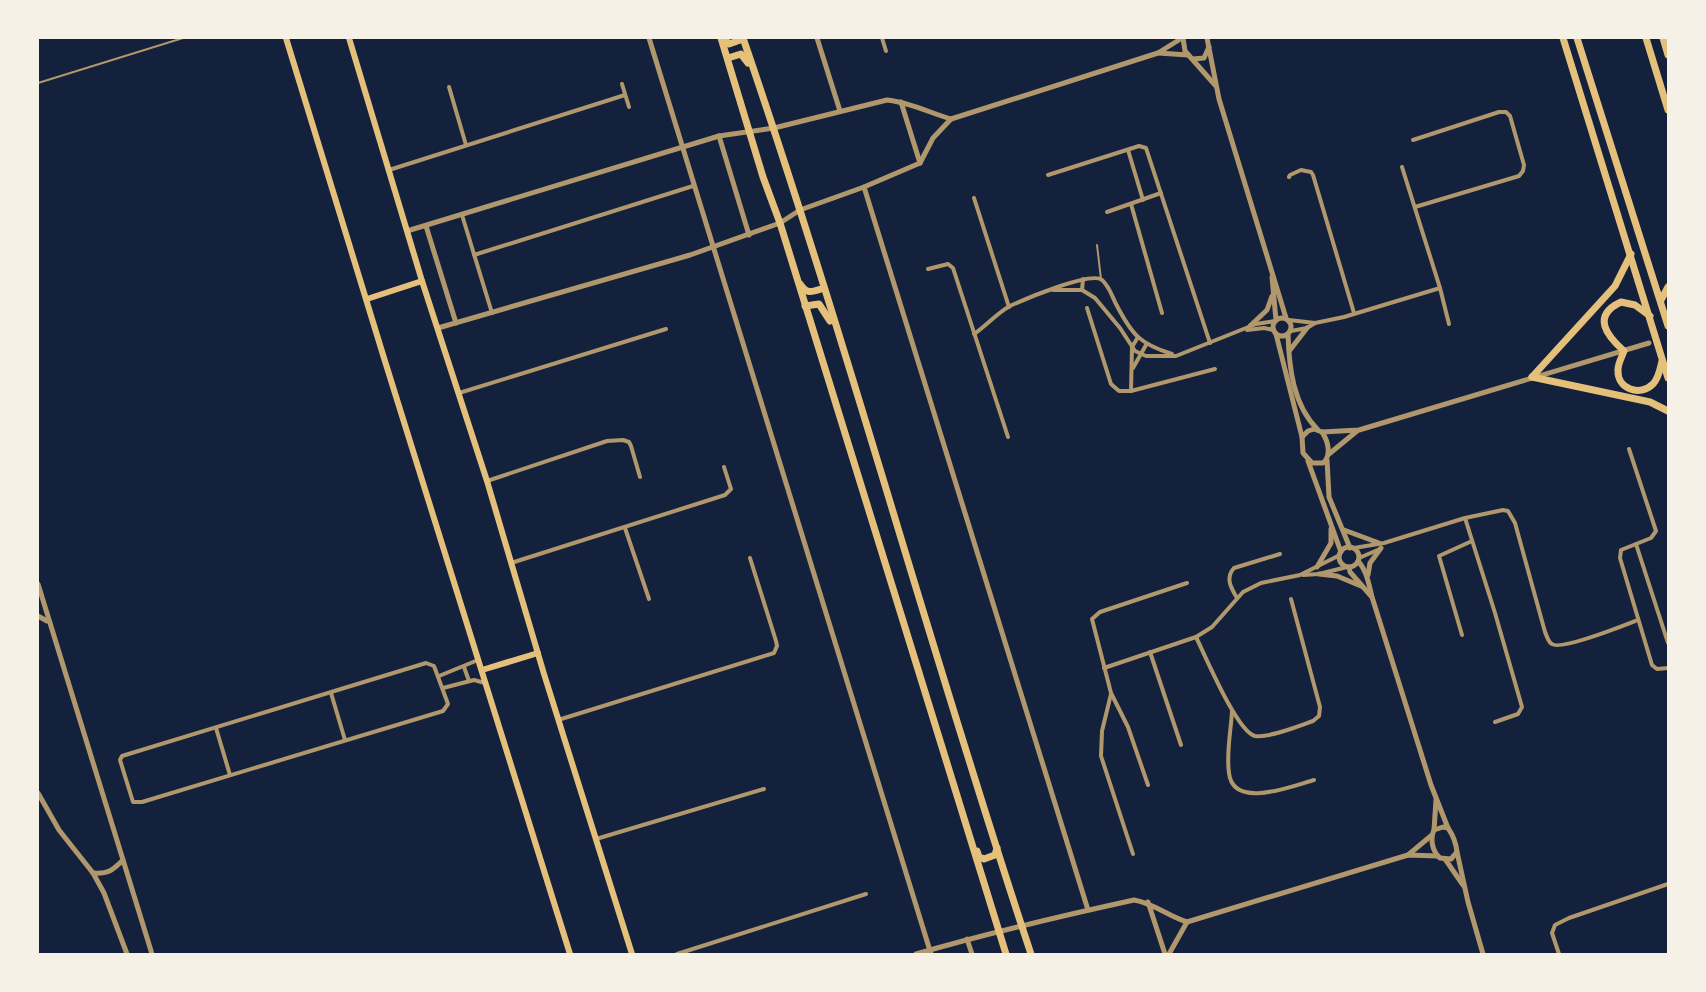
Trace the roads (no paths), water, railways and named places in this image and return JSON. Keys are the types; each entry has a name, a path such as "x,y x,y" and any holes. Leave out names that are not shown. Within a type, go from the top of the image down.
{"main road":[{"path":"286,38 570,954"},
{"path":"350,38 422,281 487,481 558,720 632,954"},
{"path":"722,38 729,44 743,38 761,87 1031,954"},
{"path":"722,38 763,177 780,224 1006,954"},
{"path":"1563,38 1668,378"},
{"path":"1577,38 1668,326"},
{"path":"1646,38 1668,110"},
{"path":"1663,38 1668,56"},
{"path":"728,58 741,54 761,87"},
{"path":"1532,377 1615,286 1631,254"},
{"path":"795,277 805,292 809,293 824,288"},
{"path":"367,299 422,281"},
{"path":"1661,300 1668,287"},
{"path":"1650,316 1635,304 1627,302 1621,302 1610,309 1604,322 1605,330 1612,341 1624,351 1618,367 1619,378 1631,390 1636,391 1653,384 1660,370 1662,358"},
{"path":"805,306 819,304 839,337"},
{"path":"1532,377 1650,402 1668,411"},
{"path":"482,670 538,653"},
{"path":"966,827 979,857 984,860 991,857 995,855 997,848"}],"street":[{"path":"649,38 930,952"},
{"path":"816,38 840,111"},
{"path":"882,38 886,51"},
{"path":"438,328 713,247 780,224 800,210 864,187 920,163 938,131 951,119 1158,53 1182,38 1183,47 1216,87"},
{"path":"1207,38 1216,87 1272,275 1292,327 1289,333 1289,352 1293,383 1310,422 1320,431 1327,443 1329,497 1352,548 1358,552 1369,583 1427,774 1453,836 1483,954"},
{"path":"1158,53 1204,58 1209,47"},
{"path":"622,84 629,107"},
{"path":"449,87 466,145"},
{"path":"388,170 625,95"},
{"path":"407,231 719,136 774,128 887,100 901,101 951,119"},
{"path":"901,101 920,163"},
{"path":"1413,140 1499,112 1506,112 1510,116 1524,165 1519,176 1415,207"},
{"path":"719,136 749,235"},
{"path":"1048,175 1138,146 1146,148 1210,343"},
{"path":"1128,150 1143,200"},
{"path":"1402,167 1449,324"},
{"path":"1289,177 1305,170 1313,175 1354,313"},
{"path":"474,255 693,186"},
{"path":"864,187 1088,910"},
{"path":"1107,212 1161,193"},
{"path":"974,198 1009,307"},
{"path":"1131,204 1162,313"},
{"path":"462,215 492,313"},
{"path":"426,225 456,323"},
{"path":"928,269 948,264 953,268 1008,437"},
{"path":"1272,275 1275,332 1302,437 1301,446 1330,521 1340,561 1348,567 1372,597"},
{"path":"974,334 1009,307 1091,277 1101,279 1107,286 1126,322 1146,345 1176,356"},
{"path":"1082,290 1083,279"},
{"path":"1243,330 1264,328 1280,336 1307,328 1315,323 1440,288"},
{"path":"1053,290 1082,290 1100,302 1132,347 1141,355 1162,357 1176,356 1250,326 1267,310 1272,292"},
{"path":"1087,308 1111,384 1119,391 1131,391 1215,369"},
{"path":"1250,326 1288,319 1315,323"},
{"path":"1120,328 1126,322"},
{"path":"1289,352 1307,328"},
{"path":"458,393 666,329"},
{"path":"1131,391 1132,347 1138,337"},
{"path":"1302,437 1308,430 1359,430 1649,343"},
{"path":"1132,368 1146,345"},
{"path":"1307,460 1318,464 1359,430"},
{"path":"487,481 607,441 623,440 629,442 631,446 640,477"},
{"path":"1629,449 1656,531 1651,538 1624,549 1619,554 1652,666 1657,669 1668,668"},
{"path":"511,563 725,495 731,489 724,467"},
{"path":"1300,575 1352,548 1381,545 1465,518 1503,510 1508,511 1512,516 1545,632 1553,645 1582,640 1638,620"},
{"path":"1465,518 1522,707 1518,714 1495,722"},
{"path":"1317,567 1331,543 1330,521"},
{"path":"625,528 649,599"},
{"path":"1344,530 1381,545"},
{"path":"1462,635 1439,556 1472,541"},
{"path":"1636,544 1668,643"},
{"path":"1319,574 1353,566 1381,545"},
{"path":"1369,583 1370,563 1381,545"},
{"path":"1237,598 1228,577 1234,568 1280,554"},
{"path":"558,720 768,656 776,651 776,641 750,558"},
{"path":"1104,668 1196,637 1212,627 1243,592 1261,583 1300,575 1319,574 1337,576 1361,586"},
{"path":"1148,785 1128,727 1111,693 1092,622 1095,615 1188,583"},
{"path":"38,584 152,954"},
{"path":"1196,637 1232,711 1251,735 1257,736 1291,729 1313,721 1319,716 1320,707 1291,599"},
{"path":"38,616 49,622"},
{"path":"1150,652 1181,745"},
{"path":"439,676 478,659"},
{"path":"426,663 434,666 443,688 448,704 443,711 134,803 120,760 122,756 426,663"},
{"path":"464,667 469,681"},
{"path":"443,688 469,681 486,683"},
{"path":"331,693 345,740"},
{"path":"1111,693 1102,731 1101,756 1133,854"},
{"path":"1232,711 1228,774 1234,787 1244,793 1257,794 1314,780"},
{"path":"216,728 230,775"},
{"path":"596,839 764,789"},
{"path":"38,793 59,830 93,873 104,893 127,954"},
{"path":"1437,799 1433,832 1437,856"},
{"path":"1408,855 1433,832 1439,828 1448,828"},
{"path":"1445,860 1454,857 1457,852"},
{"path":"916,954 930,952 998,930 1022,927 1134,900 1148,903 1187,922 1408,855 1437,856 1445,860 1464,886"},
{"path":"93,873 106,874 123,860"},
{"path":"1558,954 1552,933 1555,925 1569,918 1668,884"},
{"path":"677,954 866,894"},
{"path":"1148,903 1167,954"},
{"path":"1167,954 1187,922"},
{"path":"967,939 972,954"}],"lane":[{"path":"38,83 183,38"},
{"path":"1097,245 1101,279"}]}
